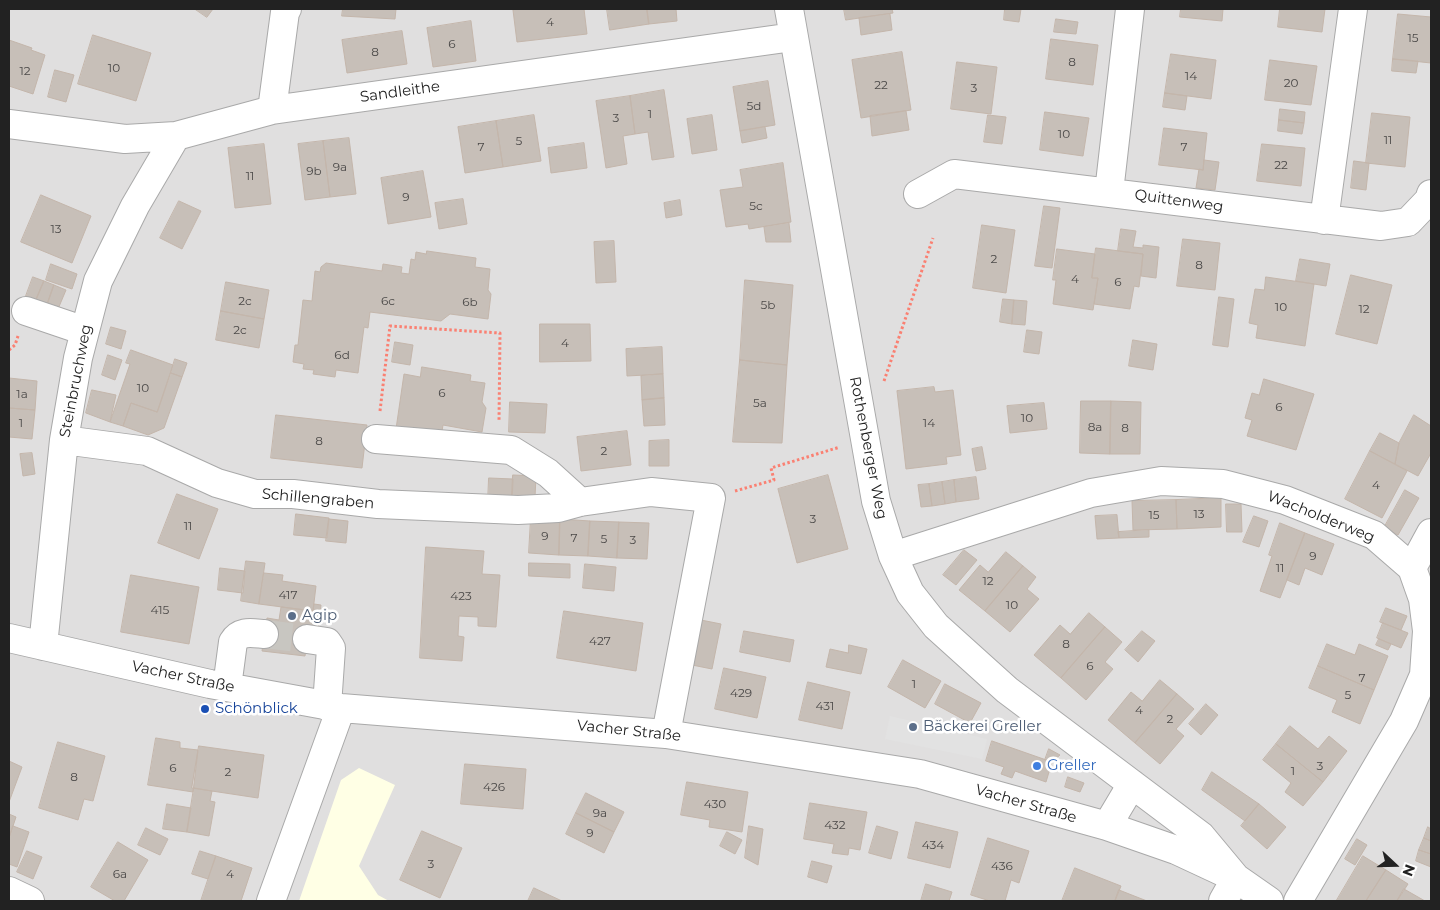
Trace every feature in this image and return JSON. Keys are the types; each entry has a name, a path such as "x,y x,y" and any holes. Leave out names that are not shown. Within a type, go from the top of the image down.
{"street":[{"name":"Rothenberger Weg","path":"789,9 876,501 893,556 910,593 936,626 1007,690 1202,836 1230,890"},
{"path":"1109,192 1130,9"},
{"path":"1324,220 1353,9"},
{"path":"272,110 285,10"},
{"name":"Sandleithe","path":"9,124 126,139 176,136 272,110 793,37"},
{"name":"Steinbruchweg","path":"43,646 64,440 78,358 98,281 135,206 176,136"},
{"name":"Quittenweg","path":"918,194 954,174 1382,226 1408,222 1430,200 1431,194"},
{"path":"26,312 85,331"},
{"path":"376,439 510,450 548,473 580,502"},
{"name":"Schillengraben","path":"64,440 148,451 217,483 255,494 293,494 378,504 518,510 558,508 580,502 651,492 711,498"},
{"name":"Wacholderweg","path":"893,556 1092,493 1161,481 1223,484 1285,500 1374,535 1412,568 1423,599 1427,631 1424,674 1404,721 1298,901"},
{"path":"666,734 711,498"},
{"path":"1412,568 1431,533"},
{"path":"227,687 233,642 236,637 246,633 264,634"},
{"name":"Vacher Straße","path":"9,638 227,687 334,707 666,734 920,774 1107,826 1176,850 1230,890 1269,901"},
{"path":"271,901 334,707 331,648 327,642 307,639"},
{"path":"1107,826 1132,784"},
{"path":"9,891 30,901"}],"path":[{"path":"883,383 933,238"},
{"path":"384,383 390,326 500,333 499,449"},
{"path":"711,498 774,480 771,468 833,450 865,437"}],"shaded area":[{"path":"9,9 1431,9 1431,901 9,901"},
{"name":"Bäckerei Greller","path":"890,716 987,739 982,759 885,739"},
{"path":"359,768 395,785 359,866 378,895 389,901 299,901 341,780"}],"building":[{"path":"195,9 213,9 207,17"},
{"path":"343,9 396,9 395,19 342,16"},
{"path":"584,9 587,34 517,42 513,10"},
{"path":"607,9 647,9 649,24 610,30"},
{"path":"647,9 676,9 677,21 649,24"},
{"path":"844,9 892,9 893,13 846,20"},
{"path":"1005,9 1021,9 1019,22 1004,20"},
{"path":"1181,9 1223,9 1222,21 1180,17"},
{"path":"1280,9 1325,9 1322,32 1278,27"},
{"path":"890,14 892,30 861,35 859,18"},
{"path":"1398,14 1431,17 1431,63 1393,59"},
{"path":"1056,19 1078,22 1076,34 1054,32"},
{"path":"471,21 476,61 433,67 427,28"},
{"path":"402,31 407,64 347,73 342,40"},
{"path":"93,35 151,53 136,101 78,84"},
{"path":"1051,39 1098,45 1093,85 1046,79"},
{"path":"9,40 45,55 33,94 9,86"},
{"path":"902,52 911,110 861,118 852,60"},
{"path":"1171,54 1216,60 1211,99 1165,93"},
{"path":"1393,59 1418,61 1416,73 1392,71"},
{"path":"1270,60 1317,66 1311,105 1265,100"},
{"path":"957,62 997,67 991,114 951,109"},
{"path":"55,70 74,75 66,102 48,97"},
{"path":"768,81 775,125 740,131 733,87"},
{"path":"664,90 674,157 652,160 648,132 635,134 630,96"},
{"path":"1165,93 1187,96 1185,110 1163,107"},
{"path":"630,96 635,134 623,136 627,164 606,168 596,101"},
{"path":"1280,109 1305,112 1304,123 1279,120"},
{"path":"906,111 909,130 872,136 870,116"},
{"path":"1045,112 1089,118 1083,156 1040,150"},
{"path":"1372,113 1410,117 1405,167 1366,163"},
{"path":"534,115 541,161 503,167 496,121"},
{"path":"712,115 717,150 692,154 687,119"},
{"path":"988,115 1006,117 1002,144 984,142"},
{"path":"1279,120 1304,123 1302,134 1278,131"},
{"path":"496,121 503,167 465,173 458,127"},
{"path":"765,127 767,138 742,143 740,131"},
{"path":"1164,128 1207,133 1203,170 1159,165"},
{"path":"349,138 356,194 330,197 323,141"},
{"path":"323,141 330,197 305,200 298,144"},
{"path":"584,143 587,168 551,173 548,148"},
{"path":"264,144 271,204 235,208 228,148"},
{"path":"1262,144 1305,148 1301,186 1257,181"},
{"path":"1204,160 1219,162 1215,190 1196,188 1199,169 1203,170"},
{"path":"1354,161 1369,163 1366,190 1351,188"},
{"path":"783,163 791,222 749,229 748,224 726,227 720,190 743,187 740,170"},
{"path":"423,171 431,217 388,224 381,178"},
{"path":"41,195 91,216 72,263 21,242"},
{"path":"463,199 467,224 439,229 435,203"},
{"path":"680,200 682,215 666,218 664,203"},
{"path":"179,201 201,211 182,249 160,238"},
{"path":"1044,206 1060,208 1052,268 1035,266"},
{"path":"789,223 791,242 766,242 764,227"},
{"path":"982,225 1015,230 1006,293 973,288"},
{"path":"1121,229 1136,231 1133,247 1143,248 1143,245 1159,247 1156,278 1141,276 1143,254 1118,251"},
{"path":"1183,239 1220,243 1215,290 1177,286"},
{"path":"614,241 616,282 596,283 594,242"},
{"path":"1096,248 1143,254 1139,287 1134,286 1130,309 1094,304 1098,278 1092,278"},
{"path":"1057,249 1095,254 1092,278 1098,278 1093,310 1053,304 1056,280 1053,280"},
{"path":"427,251 476,258 475,267 490,269 488,290 491,294 488,319 450,314 441,321 370,312 368,328 364,327 358,373 336,370 335,377 313,374 314,370 303,369 304,364 293,362 295,345 298,345 303,300 312,301 315,271 320,272 321,267 326,263 382,271 383,264 402,267 401,273 409,274 411,259 415,260 416,252 426,254"},
{"path":"1300,259 1330,264 1326,286 1296,281"},
{"path":"51,264 77,274 72,289 46,280"},
{"path":"1351,275 1392,285 1377,344 1336,334"},
{"path":"33,277 44,281 36,300 26,296"},
{"path":"1266,277 1314,284 1305,346 1256,338 1258,325 1249,323 1255,289 1264,290"},
{"path":"745,280 793,285 787,365 740,360"},
{"path":"44,281 54,285 47,305 36,300"},
{"path":"226,282 269,290 264,319 221,311"},
{"path":"54,285 66,290 58,309 47,305"},
{"path":"1219,297 1234,299 1228,347 1213,345"},
{"path":"1003,299 1014,300 1012,324 1000,322"},
{"path":"1014,300 1027,301 1025,325 1012,324"},
{"path":"221,311 264,319 259,348 216,340"},
{"path":"540,324 590,324 591,361 540,362"},
{"path":"111,327 126,331 121,349 106,344"},
{"path":"1027,330 1042,332 1039,354 1024,352"},
{"path":"1133,340 1157,344 1153,370 1129,366"},
{"path":"395,342 413,345 410,365 392,362"},
{"path":"662,347 663,374 627,376 626,349"},
{"path":"131,350 173,365 157,412 131,403 123,426 110,422 130,364 126,363"},
{"path":"108,355 122,360 115,380 102,375"},
{"path":"175,359 187,363 182,377 171,373"},
{"path":"740,360 787,365 782,443 733,442"},
{"path":"422,367 471,375 470,381 485,383 482,402 486,408 482,432 443,425 442,431 396,429 404,374 420,377"},
{"path":"171,373 182,377 164,428 148,435 123,426 131,403 157,412"},
{"path":"663,374 664,398 642,400 641,376"},
{"path":"9,378 37,381 35,410 9,408"},
{"path":"1264,379 1314,394 1296,450 1247,436 1252,420 1245,418 1252,393 1259,395"},
{"path":"934,387 935,392 953,390 961,455 946,457 947,464 906,469 897,391"},
{"path":"92,390 116,395 110,422 86,413"},
{"path":"664,398 665,425 644,426 642,400"},
{"path":"1081,401 1111,401 1110,454 1080,453"},
{"path":"1111,401 1141,402 1140,454 1110,454"},
{"path":"510,402 547,404 545,433 509,432"},
{"path":"1044,403 1047,429 1010,433 1007,406"},
{"path":"9,408 35,410 32,439 9,437"},
{"path":"276,415 367,425 362,468 271,458"},
{"path":"1414,415 1431,426 1431,453 1418,476 1395,464 1399,443"},
{"path":"627,431 631,465 581,471 577,437"},
{"path":"1380,433 1399,443 1395,464 1370,451"},
{"path":"669,440 669,466 649,466 649,441"},
{"path":"982,447 986,469 976,471 972,449"},
{"path":"1370,451 1407,471 1382,518 1345,499"},
{"path":"32,453 35,474 23,476 20,454"},
{"path":"513,475 536,476 535,497 512,496"},
{"path":"828,475 848,549 797,563 778,489"},
{"path":"976,477 979,499 956,502 954,480"},
{"path":"489,478 513,479 512,503 488,502"},
{"path":"954,480 956,502 945,504 942,482"},
{"path":"942,482 945,504 932,506 929,484"},
{"path":"929,484 932,506 921,507 918,485"},
{"path":"1405,490 1419,498 1398,535 1384,528"},
{"path":"177,494 218,509 199,559 158,543"},
{"path":"1221,498 1221,527 1177,529 1176,500"},
{"path":"1176,500 1177,529 1133,530 1132,501"},
{"path":"1226,504 1241,504 1242,532 1227,532"},
{"path":"296,514 329,518 327,538 294,535"},
{"path":"1117,515 1119,538 1097,539 1095,516"},
{"path":"1254,516 1268,521 1259,547 1243,542"},
{"path":"531,518 560,519 559,555 529,553"},
{"path":"329,519 348,521 346,543 326,541"},
{"path":"560,519 590,521 588,556 559,555"},
{"path":"590,521 619,522 617,558 588,556"},
{"path":"619,522 649,523 647,559 617,558"},
{"path":"1280,523 1305,533 1280,598 1260,591 1272,556 1269,555"},
{"path":"1149,530 1149,537 1119,538 1118,532"},
{"path":"1305,533 1334,544 1322,575 1305,568 1299,585 1287,580"},
{"path":"426,547 484,551 482,574 500,575 496,627 478,626 478,617 459,616 458,636 464,637 462,661 420,658"},
{"path":"964,550 977,560 956,585 943,575"},
{"path":"1006,552 1023,566 985,611 959,590 980,565 988,572"},
{"path":"246,561 265,563 259,604 241,601"},
{"path":"529,563 570,564 570,578 529,576"},
{"path":"585,564 616,567 614,591 583,588"},
{"path":"1023,566 1036,577 1027,589 1039,599 1010,632 985,611"},
{"path":"220,568 245,571 243,593 218,590"},
{"path":"264,573 283,575 282,581 316,586 313,611 259,604"},
{"path":"131,575 199,587 189,644 121,632"},
{"path":"314,604 321,605 318,629 309,627 305,656 262,651 267,618 279,620 281,607 313,611"},
{"path":"1386,608 1407,616 1401,630 1380,622"},
{"path":"564,611 643,623 636,671 557,658"},
{"path":"1089,613 1105,627 1061,678 1034,655 1060,625 1070,634"},
{"path":"701,620 721,624 712,669 692,665"},
{"path":"1383,623 1408,633 1401,648 1377,638"},
{"path":"1105,627 1122,642 1105,662 1113,669 1086,700 1061,678"},
{"path":"744,631 794,640 790,662 740,652"},
{"path":"1142,631 1155,641 1138,662 1125,650"},
{"path":"1379,639 1391,644 1388,650 1376,645"},
{"path":"1327,644 1355,655 1359,644 1388,656 1374,690 1318,666"},
{"path":"849,645 867,649 861,674 826,667 830,649 848,653"},
{"path":"903,660 941,681 925,708 888,687"},
{"path":"1318,666 1374,690 1360,724 1332,712 1337,700 1309,688"},
{"path":"724,668 766,677 757,718 715,709"},
{"path":"1160,680 1177,694 1135,743 1108,720 1131,692 1142,701"},
{"path":"808,682 850,692 842,729 799,720"},
{"path":"945,684 981,703 970,723 935,704"},
{"path":"1177,694 1194,709 1176,729 1184,736 1160,764 1135,743"},
{"path":"1206,704 1218,715 1201,735 1189,724"},
{"path":"1290,726 1318,749 1329,736 1347,751 1323,782 1276,744"},
{"path":"156,738 180,742 180,748 198,750 193,792 148,785"},
{"path":"992,741 1052,762 1046,782 1015,771 1012,778 1001,774 1004,767 986,761"},
{"path":"58,742 105,756 93,801 84,799 78,820 39,808"},
{"path":"1276,744 1323,782 1303,806 1285,792 1291,783 1263,760"},
{"path":"199,746 264,755 258,798 192,788"},
{"path":"1049,749 1060,755 1052,762 1045,760"},
{"path":"9,761 22,767 9,802"},
{"path":"465,764 526,769 523,809 461,804"},
{"path":"1212,772 1259,804 1245,821 1202,790"},
{"path":"1068,777 1084,783 1080,792 1065,787"},
{"path":"687,782 748,792 742,832 709,827 710,820 681,815"},
{"path":"194,788 212,791 210,801 215,802 209,836 187,832"},
{"path":"586,793 624,812 614,832 576,813"},
{"path":"810,803 867,812 860,850 849,848 848,855 832,853 834,844 804,839"},
{"path":"167,804 191,808 187,832 163,829"},
{"path":"1259,804 1286,827 1267,849 1241,826"},
{"path":"576,813 614,832 604,853 566,834"},
{"path":"9,814 16,817 9,838"},
{"path":"916,822 958,832 950,868 908,858"},
{"path":"13,826 29,832 17,867 9,864 9,838"},
{"path":"749,826 763,829 758,865 745,858"},
{"path":"877,826 898,832 891,859 869,853"},
{"path":"1428,827 1431,829 1431,841 1424,838"},
{"path":"146,828 168,839 160,855 138,845"},
{"path":"422,831 462,848 440,898 400,880"},
{"path":"727,832 742,840 735,854 720,846"},
{"path":"988,838 1029,851 1019,883 1011,880 1005,901 990,901 971,895"},
{"path":"1424,838 1431,841 1431,854 1419,850"},
{"path":"1357,839 1367,845 1355,865 1345,859"},
{"path":"118,842 148,860 124,901 115,901 91,887"},
{"path":"1419,850 1431,854 1431,867 1416,861"},
{"path":"27,851 42,857 33,879 17,872"},
{"path":"200,851 216,856 208,879 192,874"},
{"path":"216,856 252,868 241,901 201,901"},
{"path":"1363,856 1386,870 1366,901 1337,900"},
{"path":"812,861 832,866 827,883 808,877"},
{"path":"1075,868 1121,886 1115,901 1062,901"},
{"path":"1386,870 1408,884 1397,901 1366,901"},
{"path":"926,884 952,892 949,901 921,901"},
{"path":"534,888 562,901 528,901"},
{"path":"1404,889 1425,901 1397,901"},
{"path":"1119,890 1147,901 1115,901"}],"tunnel":[{"path":"264,634 307,639"}],"place":[{"name":"Agip","path":"292,616"},
{"name":"Schönblick","path":"205,709"},
{"name":"Bäckerei Greller","path":"913,727"},
{"name":"Greller","path":"1037,766"}]}
